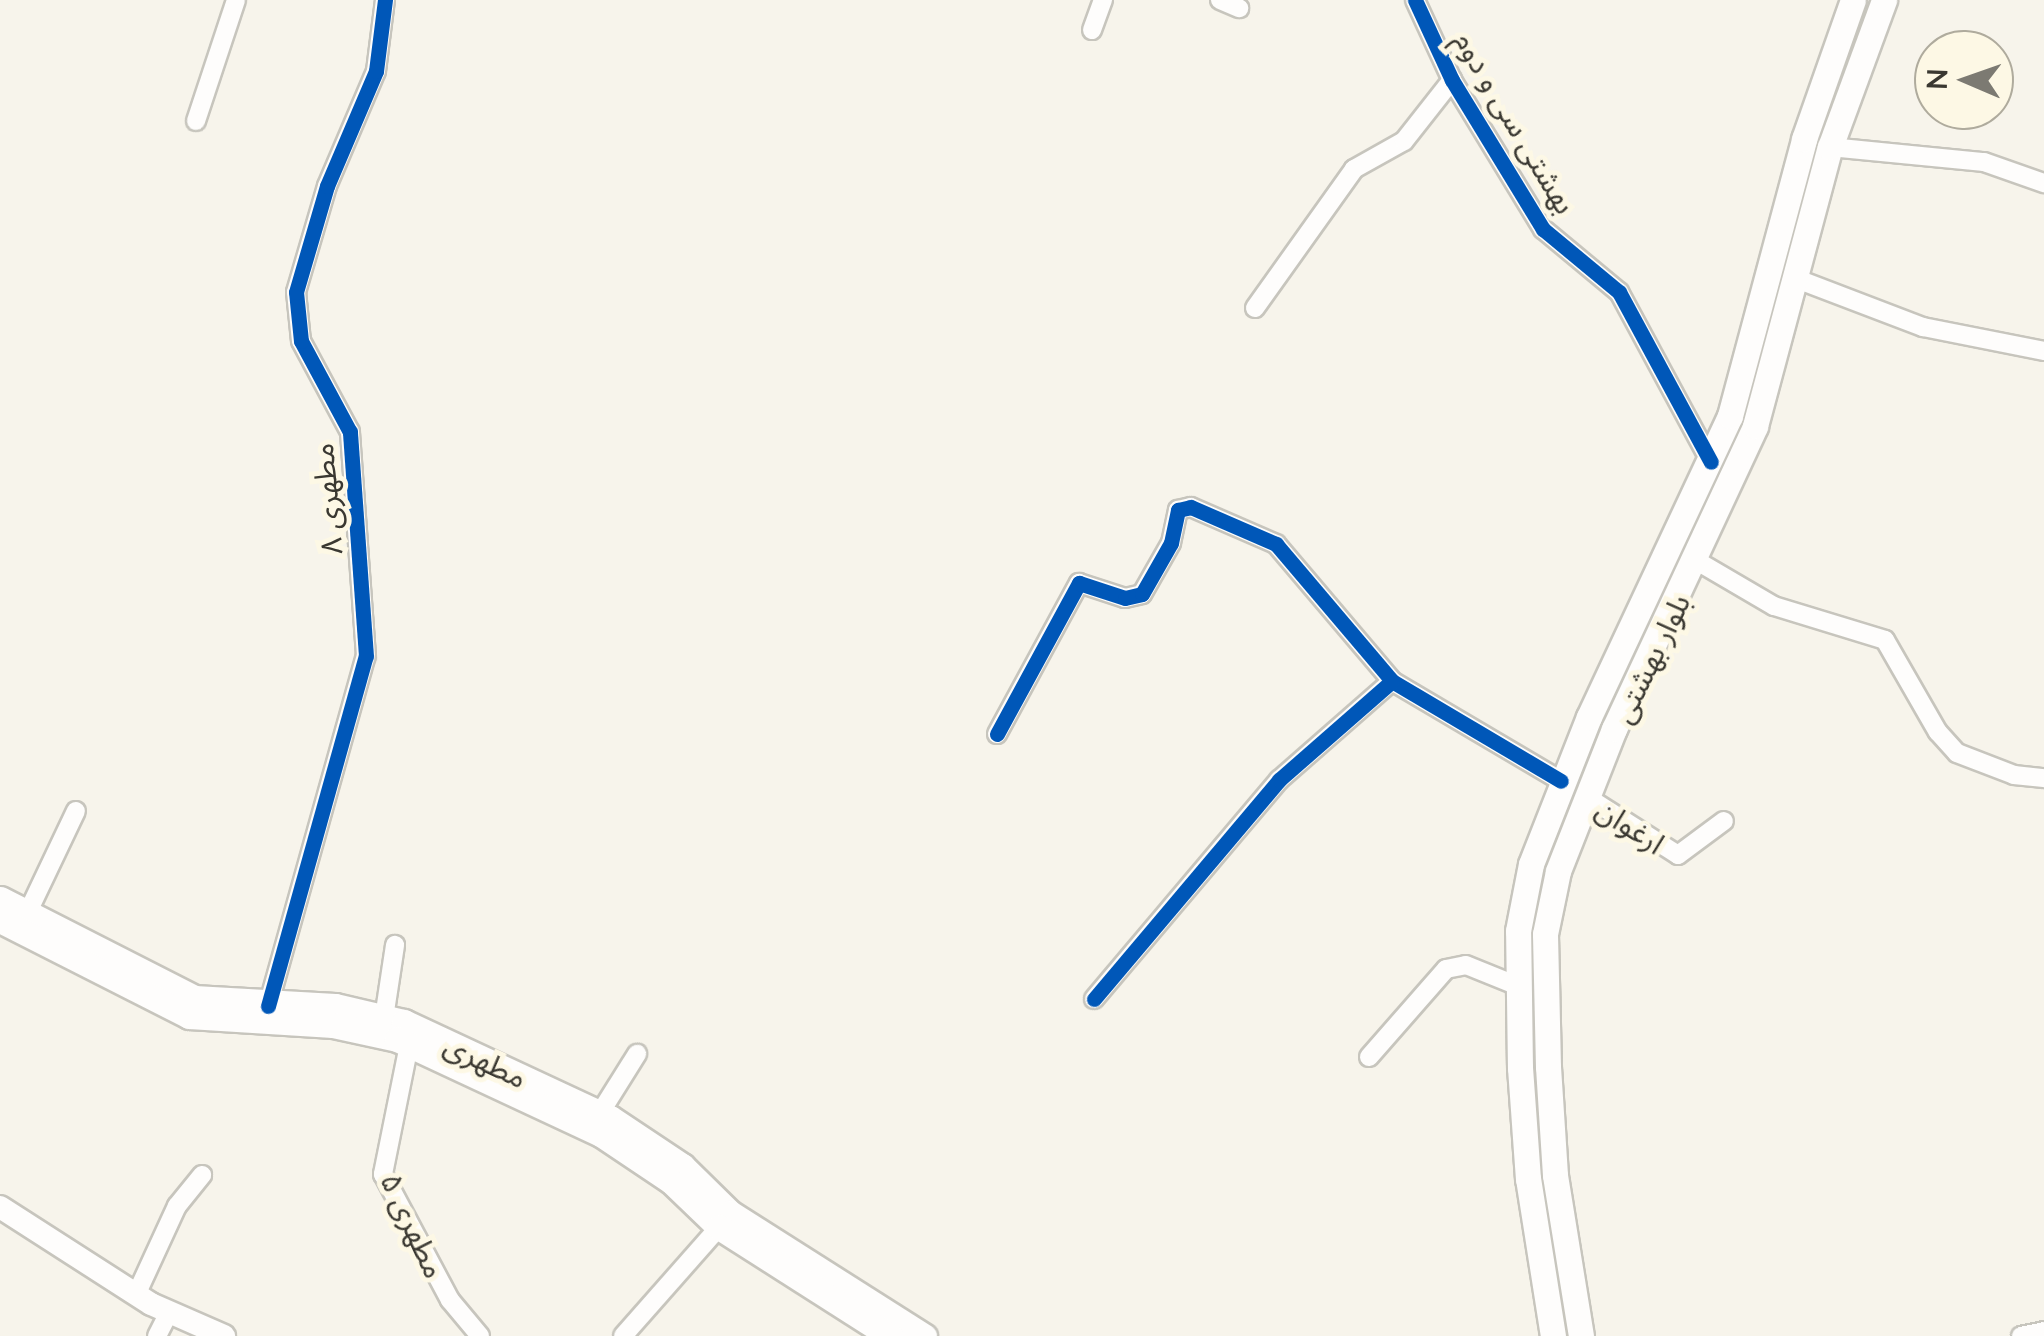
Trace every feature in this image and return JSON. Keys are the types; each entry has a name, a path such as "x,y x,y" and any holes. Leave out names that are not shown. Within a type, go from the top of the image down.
{"main road":[{"name":"بلوار بهشتی","path":"1553,1336 1528,1178 1518,986 1518,931 1531,864 1561,781 1711,462 1753,342 1809,122 1854,0"},
{"name":"بلوار بهشتی","path":"1581,1336 1556,1175 1545,934 1558,871 1587,797 1756,426 1830,147 1884,0"},
{"name":"مطهری","path":"0,900 194,998 268,1006 335,1006 384,1018 600,1113 682,1166 730,1213 924,1336"},
{"name":"مطهری","path":"0,920 189,1016 333,1024 409,1045 600,1134 670,1181 719,1227 890,1336"}],"street":[{"path":"196,121 236,0"},
{"name":"مطهری ۸","path":"268,1006 366,656 350,432 301,340 296,292 327,186 376,70 385,0"},
{"path":"1092,30 1103,0"},
{"path":"1220,0 1239,8"},
{"name":"بهشتی سی و دوم","path":"1415,0 1452,80 1543,229 1618,292 1711,462"},
{"path":"1255,308 1354,169 1404,141 1452,80"},
{"path":"1830,147 1984,162 2044,184"},
{"path":"1797,280 1923,326 2044,351"},
{"path":"997,734 1079,583 1124,598 1142,594 1171,543 1178,510 1191,507 1276,544 1392,681 1561,781"},
{"path":"1697,561 1774,606 1885,640 1938,732 1958,752 2014,776 2044,778"},
{"path":"1094,999 1280,780 1392,681"},
{"name":"ارغوان","path":"1587,797 1678,855 1724,821"},
{"path":"27,914 76,811"},
{"path":"384,1018 396,945"},
{"path":"1369,1057 1446,969 1466,964 1518,986"},
{"name":"مطهری ۵","path":"409,1045 383,1174 450,1300 480,1336"},
{"path":"600,1113 636,1054"},
{"path":"136,1295 177,1206 202,1175"},
{"path":"0,1208 136,1295 224,1336"},
{"path":"623,1336 719,1227"},
{"path":"157,1336 169,1312"},
{"path":"2021,1336 2044,1331"}],"cycle path":[{"path":"268,1006 366,656 350,432 301,341 296,292 327,186 376,71 385,0"},
{"path":"1415,0 1452,80 1543,229 1619,292 1711,462"},
{"path":"997,734 1079,583 1125,598 1142,594 1171,543 1178,510 1191,507 1276,544 1392,681 1561,781"},
{"path":"1094,999 1279,780 1392,681"}]}
